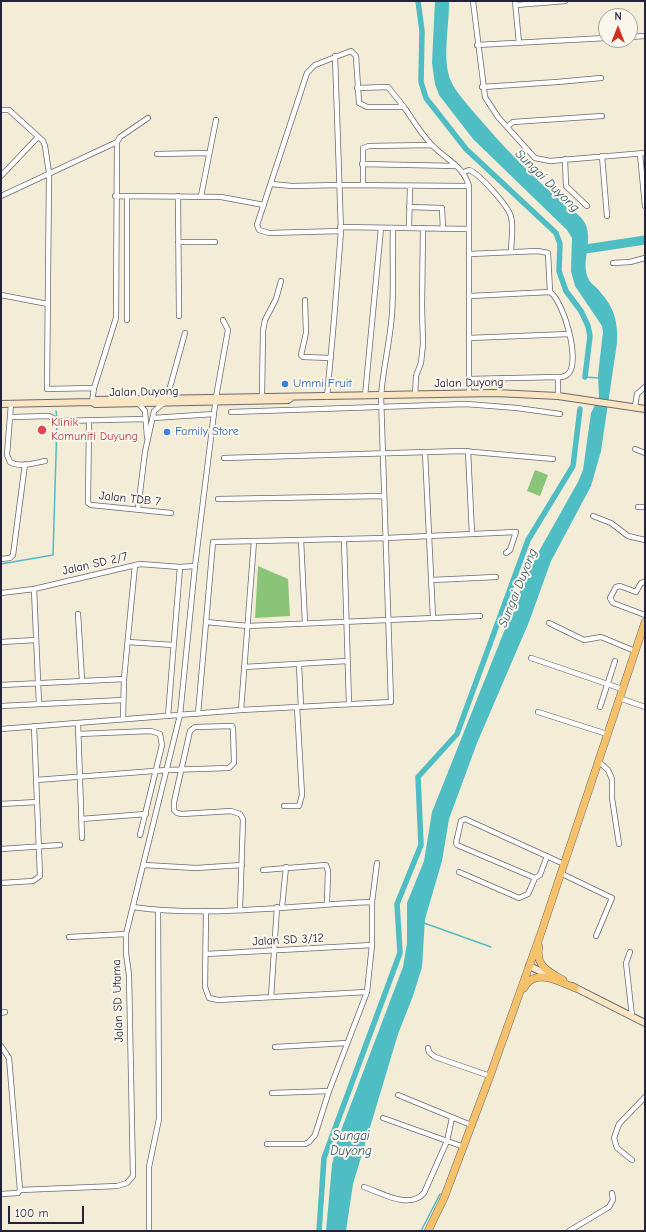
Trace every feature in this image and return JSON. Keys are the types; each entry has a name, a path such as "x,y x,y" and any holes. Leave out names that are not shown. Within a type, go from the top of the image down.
{"main road":[{"name":"Jalan Duyong","path":"216,400 262,396 326,397 469,393 558,396 645,409"},
{"name":"Jalan Duyong","path":"1,404 92,402 95,400 288,400 292,397"},
{"name":"Jalan Duyong","path":"92,402 95,404 166,401"},
{"path":"428,1231 442,1203 464,1147 541,933 645,622"},
{"path":"541,933 537,954 541,965 575,988"},
{"path":"529,966 645,1023"},
{"path":"511,1017 526,984 536,977 543,977 575,988"}],"street":[{"path":"473,1 482,87 489,104 507,127 535,158 544,160 643,153 645,206"},
{"path":"519,43 516,3 565,1"},
{"path":"478,46 598,38"},
{"path":"404,107 362,105 358,99 357,61 354,53 346,51 315,65 307,72 257,225 259,230 269,233 381,228 469,229"},
{"path":"326,397 331,358 341,229 335,56"},
{"path":"482,87 601,78"},
{"path":"357,88 388,87 432,145 464,172 469,186 469,393"},
{"path":"1,110 9,110 46,146 50,172 47,389 94,388"},
{"path":"507,127 513,122 602,116"},
{"path":"92,402 94,388 116,318 117,142 120,137 148,118"},
{"path":"201,196 216,120"},
{"path":"1,176 38,137"},
{"path":"1,196 117,142"},
{"path":"363,185 362,150 366,146 432,145"},
{"path":"157,154 209,153"},
{"path":"602,156 607,216"},
{"path":"565,159 566,186 586,206"},
{"path":"362,164 456,166"},
{"path":"464,172 469,170 477,174 509,211 512,221 511,252"},
{"path":"271,184 292,186 469,186"},
{"path":"409,228 410,186"},
{"path":"116,196 221,197 264,205"},
{"path":"126,196 127,320"},
{"path":"178,196 179,316"},
{"path":"409,207 442,208 443,229"},
{"path":"364,396 381,228"},
{"path":"1,729 241,710 390,702 381,396 384,362 389,346 392,314 393,228"},
{"path":"415,395 416,376 421,363 423,344 423,228"},
{"path":"178,242 215,242"},
{"path":"468,379 558,377 565,376 572,368 569,334 562,308 557,299 550,292 548,253 538,251 470,254"},
{"path":"613,262 630,262 645,258"},
{"path":"262,396 264,325 276,299 281,281"},
{"path":"470,296 550,292"},
{"path":"1,294 48,304"},
{"path":"304,300 306,333 301,355 303,357 331,358"},
{"name":"Jalan SD Utama","path":"20,1190 117,1186 127,1183 133,1176 129,975 126,953 126,934 180,715 195,566 214,414 228,330 223,320"},
{"path":"138,509 145,452 154,411 166,401 185,333"},
{"path":"469,338 569,334"},
{"path":"558,377 558,396"},
{"path":"634,407 637,394 645,387"},
{"path":"138,403 144,407 148,441"},
{"path":"11,404 12,417 8,458 13,463 25,464 46,461"},
{"path":"230,412 466,404 517,408 560,414"},
{"path":"153,418 214,414"},
{"path":"12,417 49,416 57,420 89,421 145,419"},
{"name":"Jalan TDB 7","path":"89,421 88,503 91,505 171,513"},
{"path":"636,449 645,453"},
{"path":"224,458 468,451 553,459"},
{"path":"468,451 472,534"},
{"path":"426,452 433,618"},
{"path":"1,559 10,558 13,555 25,464"},
{"path":"218,499 384,496"},
{"path":"638,507 645,507"},
{"path":"593,516 611,523 628,536 645,540"},
{"path":"198,714 213,542 386,538 516,532 510,550 506,553"},
{"path":"344,539 348,621 347,661 349,704"},
{"path":"301,540 305,623"},
{"path":"241,710 254,541"},
{"name":"Jalan SD 2/7","path":"1,593 34,589 135,565 145,564 180,567 195,566"},
{"path":"123,719 124,679 135,565"},
{"path":"168,716 180,567"},
{"path":"432,580 496,577"},
{"path":"645,582 641,583 636,592 620,586 616,587 610,598 613,602 645,615"},
{"path":"34,589 39,704"},
{"path":"78,614 82,680"},
{"path":"206,622 248,626 480,616"},
{"path":"549,623 584,640 601,637 635,651"},
{"path":"1,642 36,640"},
{"path":"128,642 173,645"},
{"path":"531,658 622,689"},
{"path":"244,667 347,661"},
{"path":"600,707 615,661"},
{"path":"284,806 299,806 302,795 298,664"},
{"path":"1,685 124,679"},
{"path":"619,698 645,707"},
{"path":"1,706 123,700"},
{"path":"538,712 607,734"},
{"path":"78,723 82,838"},
{"path":"1,883 37,880 41,872 34,726"},
{"path":"36,780 167,770 181,770 232,767 234,763 233,728 226,726 192,728 181,770 174,802 174,810 182,814 232,811 240,814 244,824 240,909"},
{"path":"78,734 158,732 162,737 162,745 140,835"},
{"path":"598,761 608,770 612,779 612,798 619,844"},
{"path":"1,804 37,802"},
{"path":"81,819 146,814"},
{"path":"535,878 457,845 456,843 462,820 465,819 564,864"},
{"path":"1,849 60,845"},
{"path":"459,872 519,898 528,894 535,878 540,875 547,856"},
{"path":"267,1144 309,1142 315,1135 346,1043 367,992 372,945 372,902 377,863"},
{"path":"144,865 196,868 242,865"},
{"path":"263,870 326,865 328,871 328,904"},
{"path":"270,997 279,907 286,868"},
{"path":"560,873 612,898 596,936"},
{"path":"133,907 158,910 206,911 372,902"},
{"path":"149,1231 149,1167 158,1119 158,910"},
{"path":"206,911 205,987 209,998 218,1000 367,992"},
{"path":"69,937 126,934"},
{"name":"Jalan SD 3/12","path":"206,954 372,945"},
{"path":"630,952 626,963 632,1016"},
{"path":"275,1047 346,1043"},
{"path":"1,1046 9,1058 20,1190 18,1193 1,1194"},
{"path":"428,1048 429,1052 435,1057 490,1076"},
{"path":"272,1093 329,1091"},
{"path":"398,1095 471,1125"},
{"path":"632,1160 617,1148 614,1138 615,1132 619,1124 645,1098"},
{"path":"383,1118 464,1147"},
{"path":"364,1187 403,1200 415,1200 420,1198 424,1193 447,1141 447,1132 452,1118"},
{"path":"569,1231 609,1207 613,1200 612,1193"}],"green space":[{"path":"535,470 548,475 540,496 527,491"},
{"path":"258,566 288,579 290,616 255,618"}],"water":[{"name":"Sungai Duyong","path":"435,1 449,1 446,59 449,76 456,90 497,139 534,177 574,211 583,220 587,227 588,242 586,273 589,280 606,299 615,316 617,343 601,451 591,486 551,561 529,622 477,743 449,819 442,861 425,919 422,967 413,996 398,1034 353,1184 346,1231 326,1231 332,1165 337,1141 403,967 407,943 407,903 424,861 432,812 529,569 578,482 583,470 591,413 599,397 598,375 603,332 602,326 575,286 571,271 572,238 567,230 473,139 439,95 435,84 432,63"}],"waterway":[{"path":"418,1 422,31 421,82 426,98 466,149 556,233 560,244 559,271 566,291 581,311 588,326 590,336 585,377"},
{"path":"579,250 645,240"},
{"path":"585,377 599,378"},
{"path":"319,1231 324,1158 400,953 397,904 421,845 418,777 457,734 528,540 573,466 580,409"},
{"path":"56,411 57,418"},
{"path":"1,564 53,555 57,422"},
{"path":"424,923 491,947"},
{"path":"421,1231 440,1194"}],"place":[{"name":"Ummi Fruit","path":"285,384"},
{"name":"Klinik Komuniti Duyung","path":"42,430"},
{"name":"Family Store","path":"167,432"}]}
